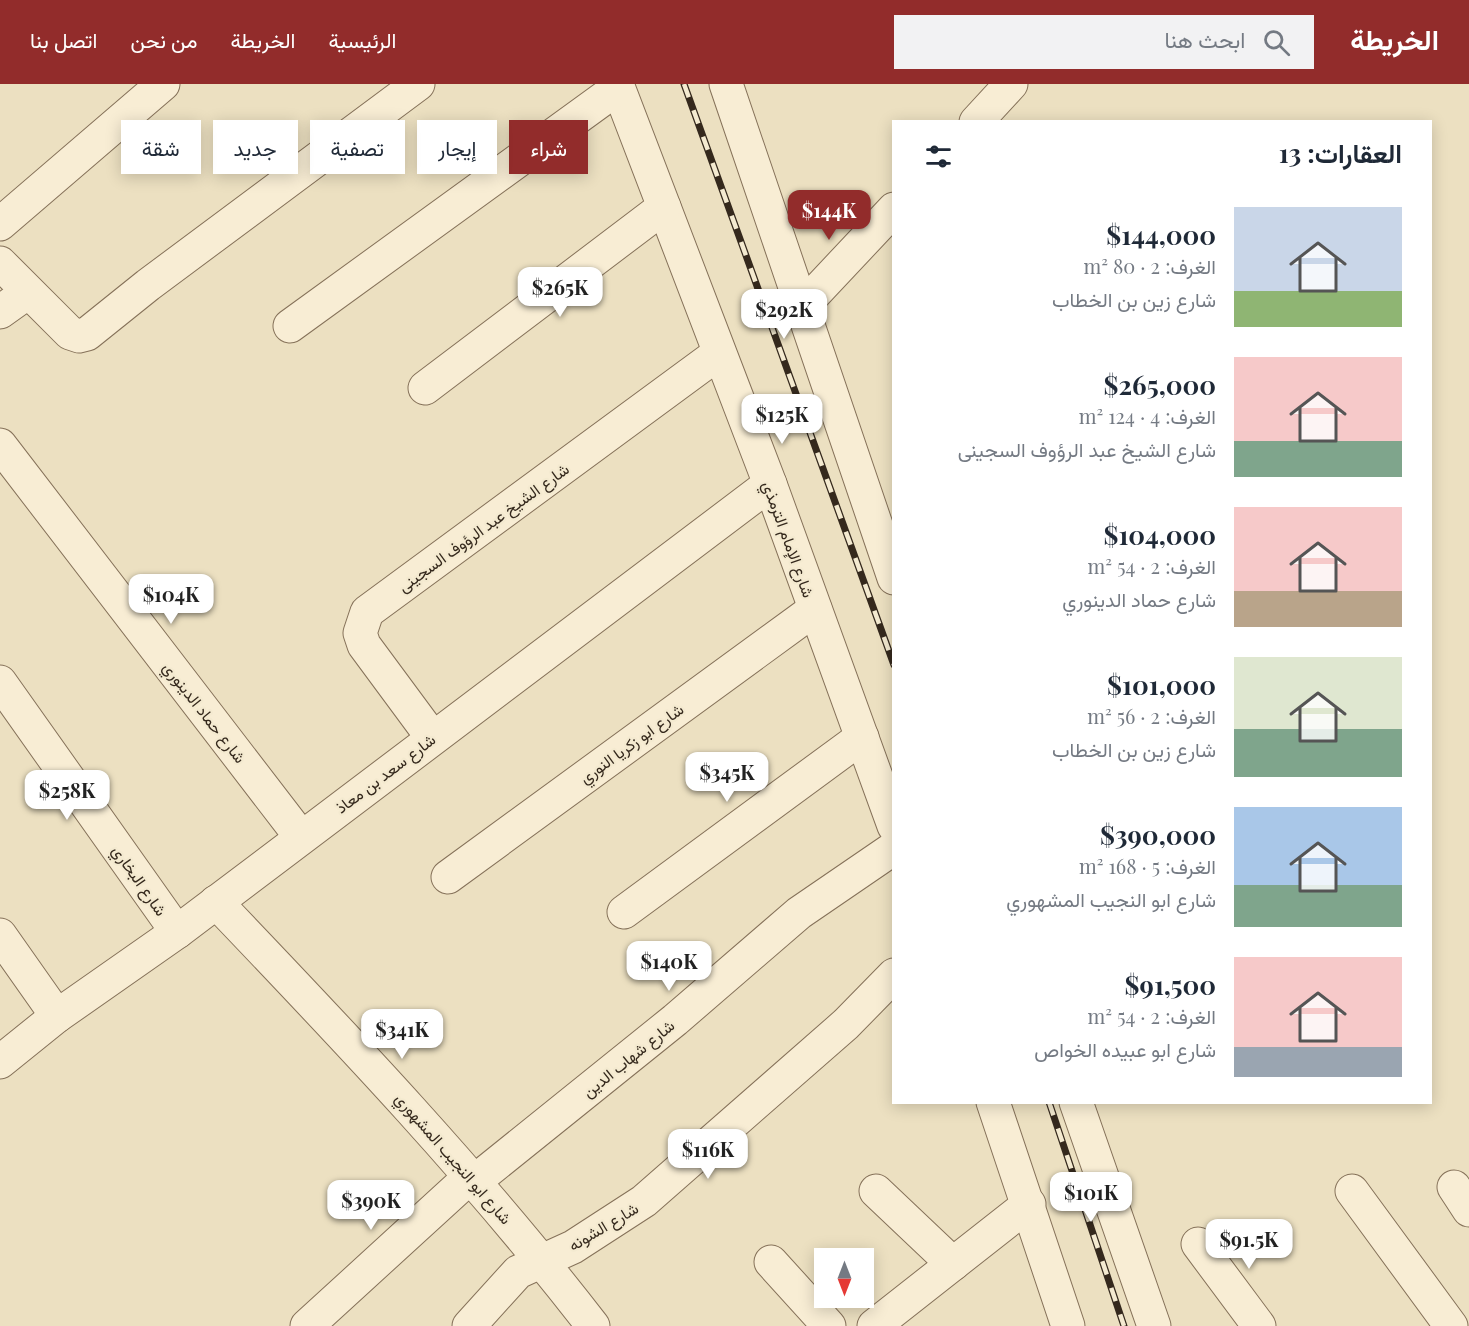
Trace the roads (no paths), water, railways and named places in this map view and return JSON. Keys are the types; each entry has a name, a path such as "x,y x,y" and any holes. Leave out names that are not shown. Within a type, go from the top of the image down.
{"street":[{"path":"0,224 163,84"},
{"path":"0,263 70,333 79,336 87,334 148,285 418,84"},
{"path":"726,84 800,309 892,572"},
{"path":"978,120 1011,84"},
{"path":"290,326 618,86"},
{"name":"شارع الإمام الترمذي","path":"618,86 770,484 892,820"},
{"path":"425,388 664,207"},
{"path":"800,309 892,211"},
{"path":"0,312 28,292"},
{"name":"شارع الشيخ عبد الرؤوف السجينى","path":"432,737 363,645 360,633 367,612 719,353"},
{"name":"شارع حماد الدينوري","path":"0,445 301,837"},
{"name":"شارع سعد بن معاذ","path":"0,1062 57,1016 177,932 432,737 770,484"},
{"name":"شارع ابو زكريا النوري","path":"448,877 815,609"},
{"name":"شارع البخاري","path":"0,682 177,932"},
{"path":"624,912 862,737"},
{"name":"شارع شهاب الدين","path":"307,1326 473,1179 675,1020 799,913 892,849"},
{"name":"شارع ابو النجيب المشهوري","path":"216,902 378,1071 542,1259 594,1326"},
{"path":"0,935 57,1016"},
{"name":"شارع الشونه","path":"469,1326 518,1272 542,1259 573,1247 644,1202 828,1040 892,977"},
{"path":"994,1104 1068,1326"},
{"path":"1077,1104 1154,1326"},
{"path":"876,1191 953,1264"},
{"path":"1352,1191 1451,1326"},
{"path":"874,1326 1029,1204"},
{"path":"1198,1244 1259,1326"},
{"path":"771,1262 829,1326"}],"railway":[{"path":"684,84 892,659"},
{"path":"1050,1104 1124,1326"}]}
